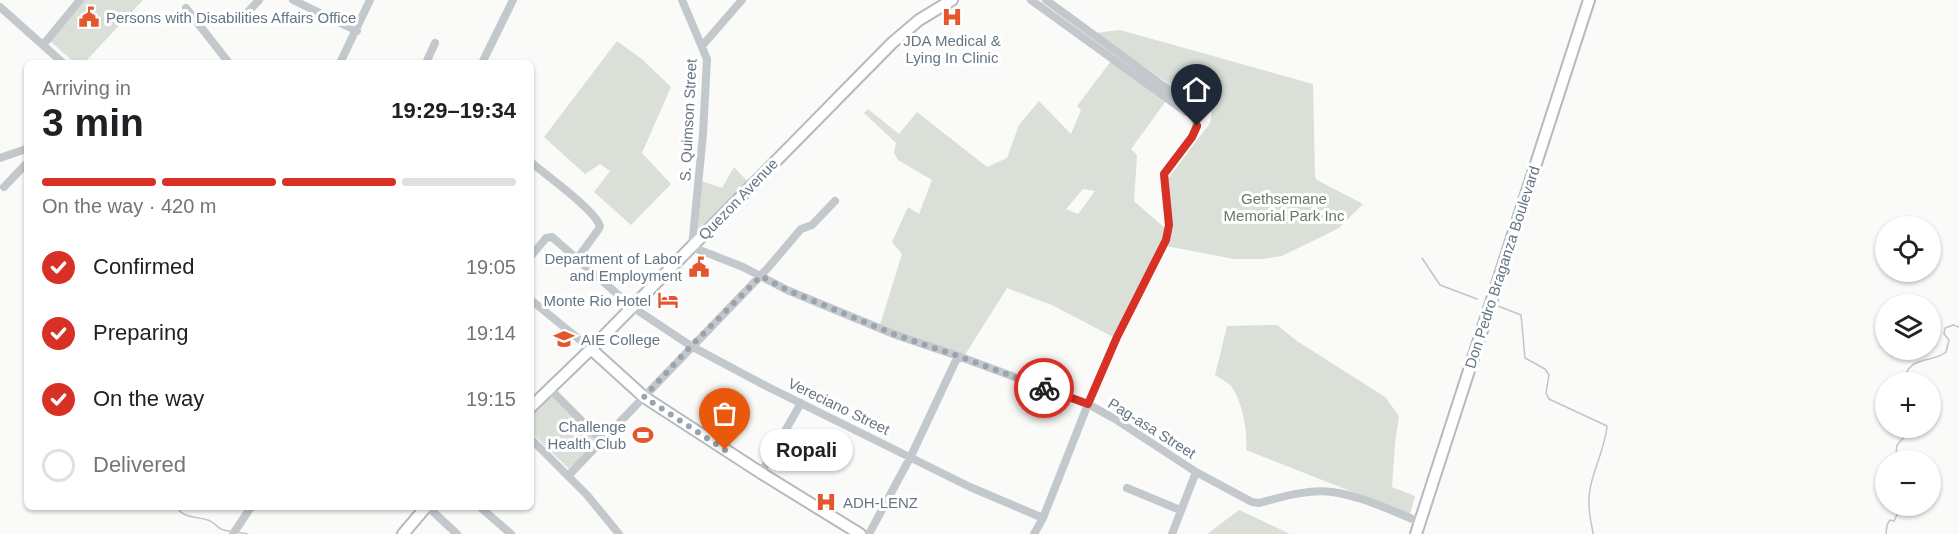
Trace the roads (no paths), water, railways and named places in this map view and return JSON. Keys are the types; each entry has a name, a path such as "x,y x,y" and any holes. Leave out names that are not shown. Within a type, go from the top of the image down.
{"main road":[{"name":"Quezon Avenue","path":"534,404 895,40 919,20 952,0"},
{"name":"Don Pedro Braganza Boulevard","path":"1416,534 1589,0"},
{"path":"591,349 644,397 860,534"},
{"path":"403,534 424,510"}],"street":[{"path":"43,45 80,0"},
{"path":"247,13 259,0"},
{"path":"342,60 370,0"},
{"path":"483,60 513,0"},
{"name":"S. Quimson Street","path":"682,0 707,59 692,247"},
{"path":"702,46 742,0"},
{"path":"1032,0 1061,16 1145,78 1191,106 1189,112 1197,121 1196,129 1164,174 1169,225 1166,240 1117,337 1043,518 1034,534"},
{"path":"1046,0 1061,16"},
{"path":"295,1 357,31"},
{"path":"0,7 60,60"},
{"path":"186,8 227,60"},
{"path":"427,60 435,43"},
{"path":"0,158 24,150"},
{"path":"534,164 598,221 600,226 598,230 578,259"},
{"path":"3,187 24,166"},
{"path":"568,476 761,276 801,229 812,225 835,201"},
{"name":"Vereciano Street","path":"534,253 549,236 631,306 691,346 970,487 1043,518"},
{"name":"Pag-asa Street","path":"692,247 761,276 787,290 896,335 1088,404 1196,472 1252,502 1259,503 1315,492 1331,492 1352,496 1420,522"},
{"path":"534,302 591,349"},
{"path":"869,534 911,456 958,356"},
{"path":"550,389 602,441"},
{"path":"761,473 801,403"},
{"path":"534,442 587,495 619,534"},
{"path":"1172,534 1196,472"},
{"path":"1127,488 1180,510"},
{"path":"232,534 249,510"},
{"path":"430,510 457,534"},
{"path":"483,510 511,534"}],"waterway":[{"path":"1422,258 1440,285 1477,299"},
{"path":"1498,306 1521,315 1525,358 1545,369 1549,375 1546,393 1549,399 1607,426 1589,495 1593,534"},
{"path":"1907,372 1914,364 1946,352 1949,340 1944,334 1945,328 1953,325 1959,327"},
{"path":"1896,450 1897,445 1903,438"},
{"path":"178,510 187,515 211,521 222,530 230,531"},
{"path":"1886,534 1887,525 1890,520 1894,521 1896,516"},
{"path":"237,532 248,534"}],"place":[{"name":"Persons with Disabilities Affairs Office","path":"89,17"},
{"name":"JDA Medical & Lying In Clinic","path":"952,17"},
{"name":"Department of Labor and Employment","path":"699,267"},
{"name":"Monte Rio Hotel","path":"668,300"},
{"name":"AIE College","path":"564,339"},
{"name":"Challenge Health Club","path":"643,435"},
{"name":"Ropali","path":"725,450"},
{"name":"ADH-LENZ","path":"826,502"}],"park label":[{"name":"Gethsemane Memorial Park Inc","path":"1284,206"}]}
